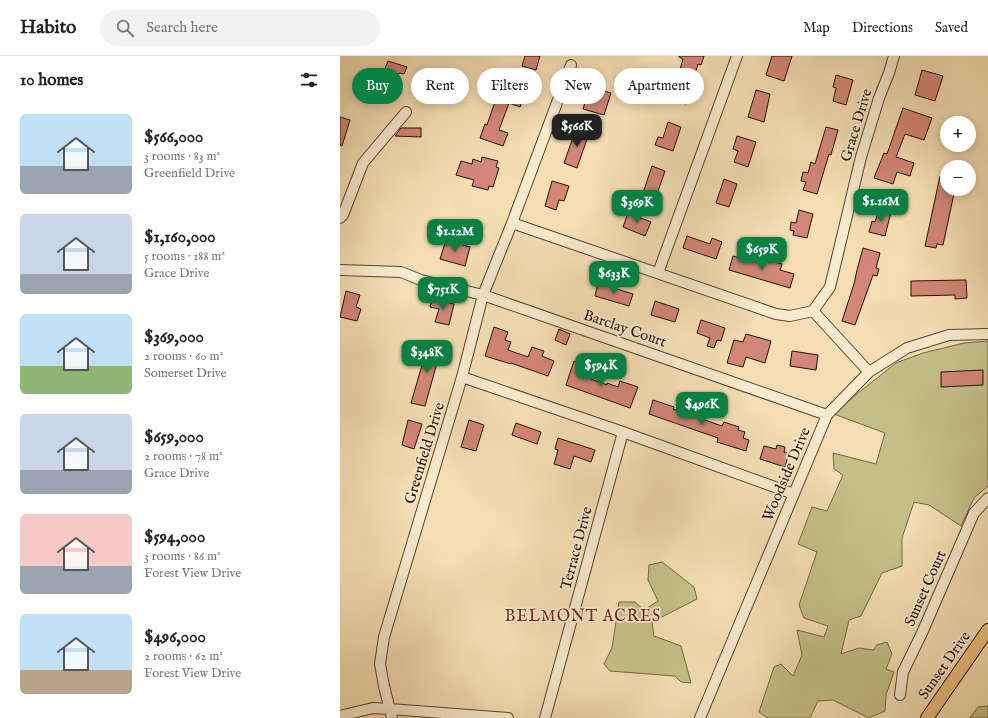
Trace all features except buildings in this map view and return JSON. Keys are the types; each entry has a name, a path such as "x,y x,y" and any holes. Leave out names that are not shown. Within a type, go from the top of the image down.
{"main road":[{"name":"Sunset Drive","path":"926,718 988,630"}],"street":[{"path":"658,273 737,56"},
{"name":"Grace Drive","path":"813,311 830,288 861,157 879,98 894,56"},
{"name":"Greenfield Drive","path":"391,713 380,664 384,637 462,377 483,295 512,223 571,65"},
{"path":"340,218 343,215 363,163 406,112"},
{"path":"512,223 776,314 790,316 813,311 869,372"},
{"name":"Barclay Court","path":"340,270 401,272 421,280 483,295 827,415"},
{"name":"Woodside Drive","path":"700,718 827,415 869,372 907,348 949,335 988,334"},
{"path":"462,377 623,432 794,494"},
{"name":"Terrace Drive","path":"545,718 623,432"},
{"name":"Sunset Court","path":"900,695 903,672 922,633 974,513 988,498"},
{"path":"340,716 373,708 391,713 508,718"}],"shaded area":[{"path":"988,341 988,486 974,498 961,526 929,505 914,502 902,538 902,566 882,573 861,616 849,620 841,654 859,648 873,650 877,645 887,642 892,654 886,669 894,672 886,695 885,711 869,718 833,700 818,701 810,718 768,718 759,712 774,667 781,664 793,676 802,655 797,630 824,637 828,626 804,618 799,605 817,552 798,544 812,507 827,511 843,475 834,469 833,453 876,464 885,433 834,414 896,363 923,353 964,343"},
{"path":"662,562 694,587 697,599 652,622 654,636 681,646 691,683 681,682 675,676 610,671 604,664 612,648 619,602 635,602 644,610 658,601 648,580 649,565"},
{"path":"988,706 988,718 970,718 978,707"}],"district":[{"name":"BELMONT ACRES","path":"583,615"}]}
